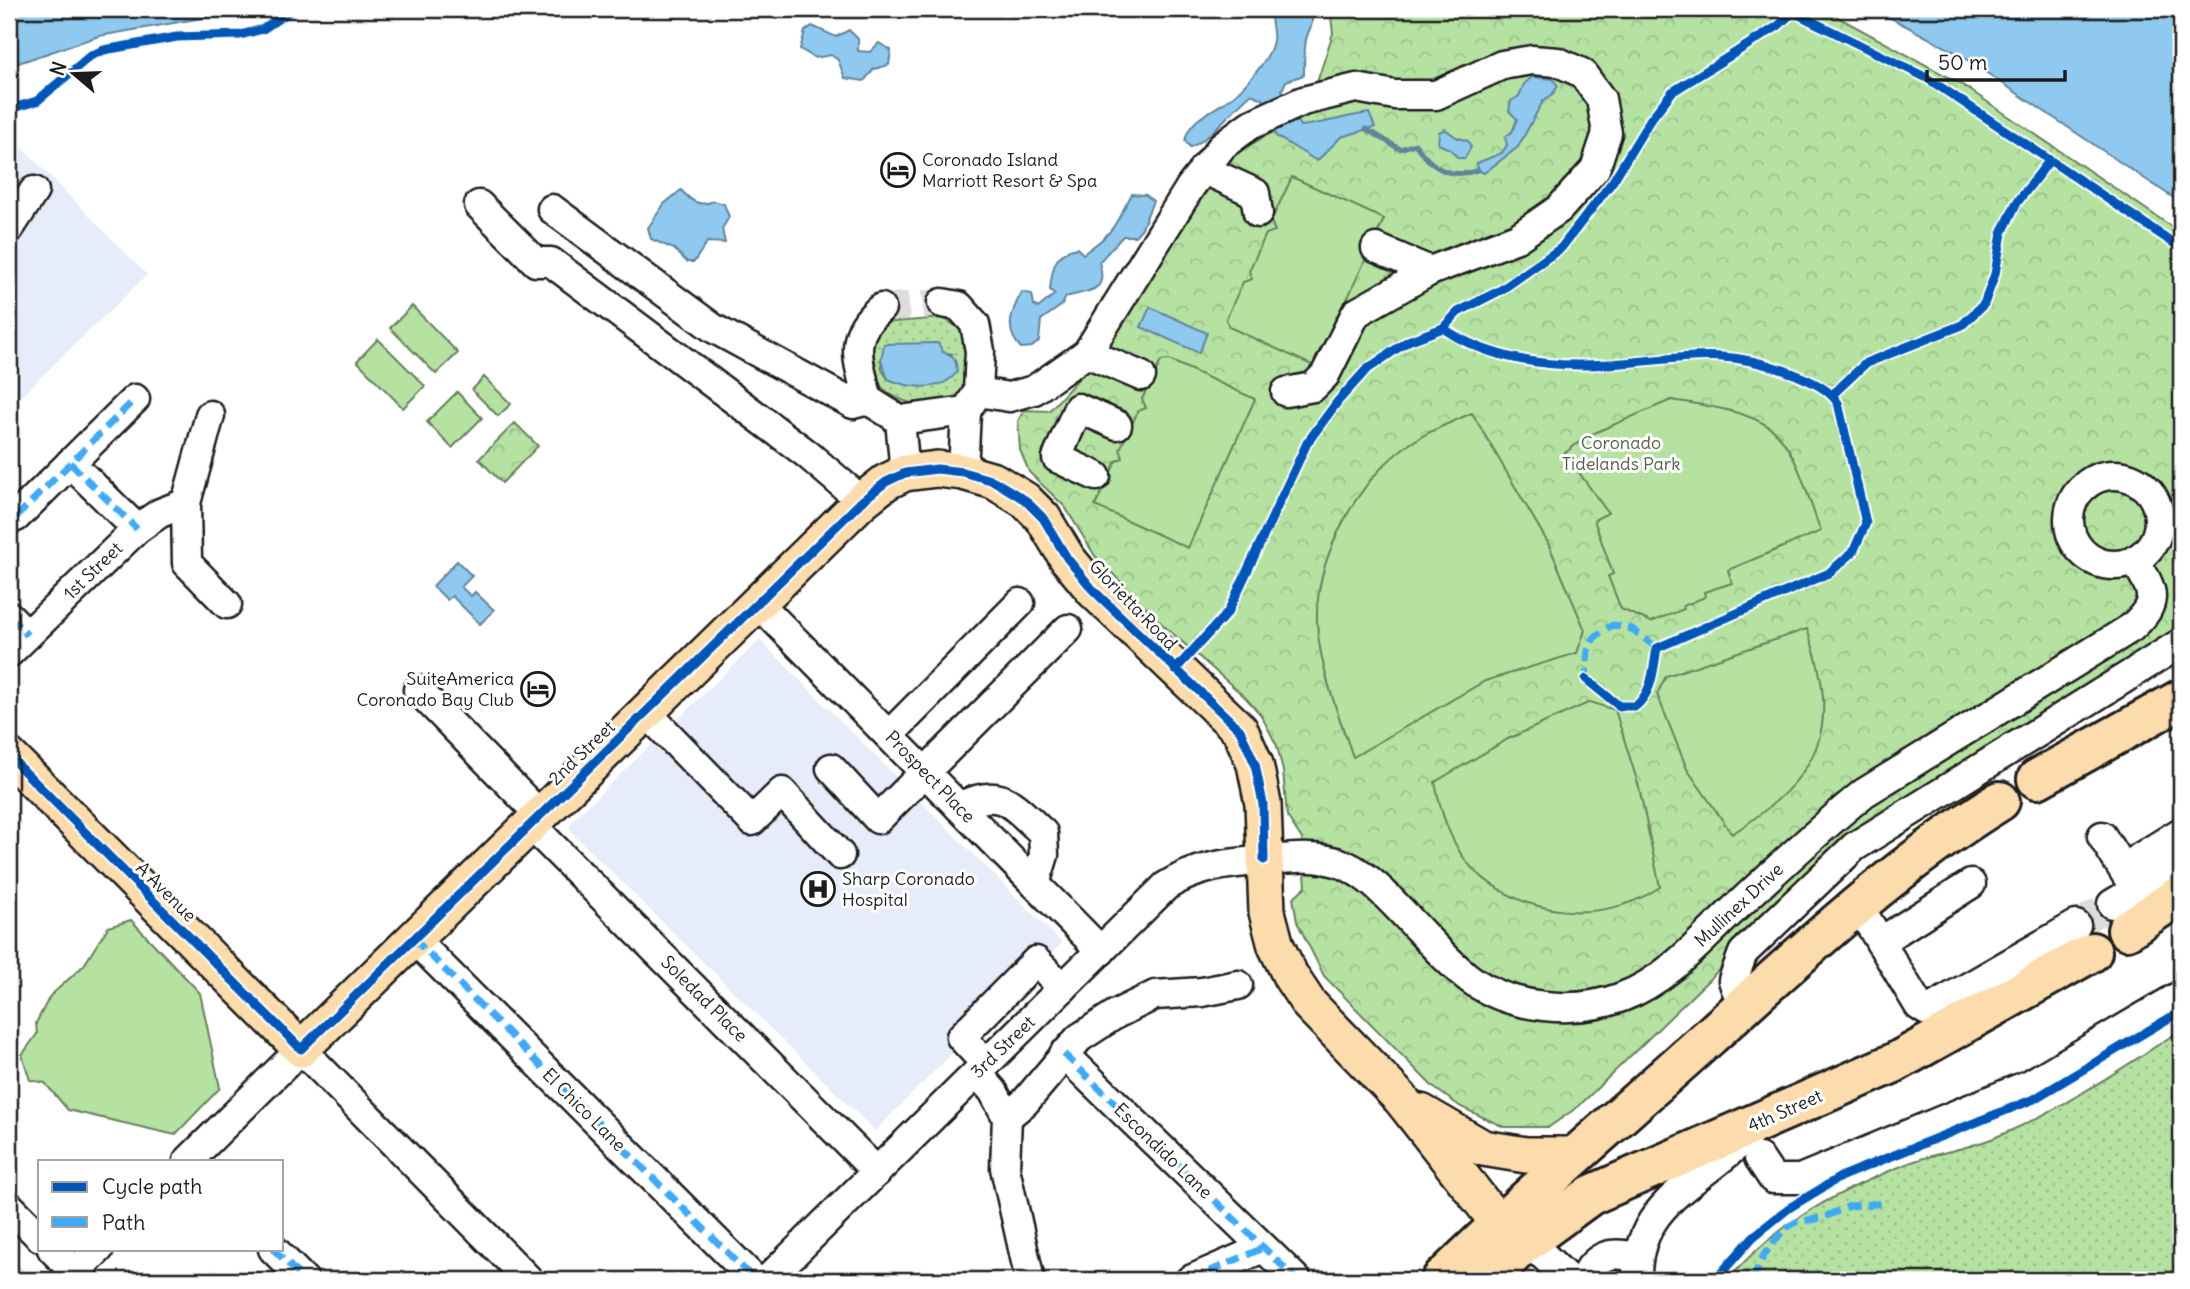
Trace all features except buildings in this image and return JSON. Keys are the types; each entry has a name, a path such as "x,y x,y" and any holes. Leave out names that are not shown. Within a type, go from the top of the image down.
{"highway":[{"path":"2037,779 2181,699"},
{"name":"4th Street","path":"1487,1280 1512,1234 1576,1155 1858,905 1965,823 2000,801"},
{"path":"2119,917 2181,894"},
{"name":"4th Street","path":"1512,1234 1591,1195 1760,1140 1894,1063 2084,939"},
{"path":"1441,1280 1512,1234"}],"main road":[{"name":"Glorietta Road","path":"884,485 937,469 963,472 994,481 1026,499 1043,518 1067,558 1094,591 1240,730 1255,764 1263,804 1267,912 1276,946 1308,1004 1401,1099"},
{"name":"2nd Street","path":"301,1049 758,603 884,485"},
{"name":"A Avenue","path":"9,756 301,1049"},
{"path":"1401,1099 1483,1148 1525,1155 1576,1155"},
{"path":"1401,1099 1512,1234"}],"street":[{"path":"881,308 866,320 859,337 857,356 868,400 900,420 972,401 1009,397 1034,390 1087,353 1203,169 1223,145 1250,125 1303,100 1356,88 1395,94 1436,95 1502,65 1532,60 1558,62 1582,73 1601,99 1607,133 1595,169 1559,209 1517,238 1430,271 1356,313 1325,375 1312,387 1286,392"},
{"path":"1203,169 1255,193 1258,214"},
{"path":"9,229 34,191"},
{"path":"480,205 536,262 551,262 807,454 884,485 900,420"},
{"path":"552,209 713,328 853,404 868,400"},
{"path":"1376,248 1430,271"},
{"path":"943,303 959,306 975,324 980,351 963,472"},
{"path":"1087,353 1141,376"},
{"path":"1034,390 1117,425"},
{"path":"16,517 135,399"},
{"path":"1078,408 1057,458 1096,476"},
{"path":"210,415 186,503 187,563 227,604"},
{"path":"70,463 137,528"},
{"name":"1st Street","path":"15,635 137,528 160,513 186,503"},
{"name":"Mullinex Drive","path":"1264,860 1326,860 1365,877 1470,979 1513,1000 1568,1007 1620,998 1645,987 1682,959 1828,822 1864,793 2131,628 2146,614 2152,600 2150,585 2135,561"},
{"name":"Prospect Place","path":"758,603 1101,951"},
{"path":"889,735 1020,603"},
{"path":"831,768 878,818 1068,629"},
{"path":"1749,1002 1736,989 1733,980 1743,953 1854,848 2181,643"},
{"name":"Soledad Place","path":"418,690 535,820 877,1172"},
{"path":"646,712 752,821 782,792 840,855"},
{"path":"959,807 991,795 1007,800 1043,833 1044,855 1035,884"},
{"path":"2119,917 2129,879 2181,832"},
{"path":"2102,836 2129,879"},
{"name":"3rd Street","path":"766,1280 1166,886 1184,874 1205,867 1264,860"},
{"path":"2129,879 2181,863"},
{"path":"1880,942 1971,884"},
{"path":"1858,905 1919,1006 1927,1011 2084,939"},
{"name":"El Chico Lane","path":"414,939 755,1280"},
{"path":"1030,1280 1005,1168 1007,1117 982,1068 961,1037 1036,961 1063,988"},
{"path":"1007,1117 1026,1102 1079,1038 1115,1014 1155,995 1202,992 1238,985"},
{"path":"1583,1280 1594,1262 1608,1254 1637,1269 1646,1234 1664,1203 1731,1153 1760,1140 1773,1179 1800,1180 2030,1084 2181,995"},
{"name":"2nd Street","path":"189,1160 301,1049"},
{"name":"A Avenue","path":"301,1049 529,1280"},
{"name":"Escondido Lane","path":"1064,1054 1297,1280"},
{"path":"9,1206 38,1235"},
{"path":"1512,1234 1543,1255 1569,1280"},
{"path":"1191,1280 1263,1248"},
{"path":"53,1250 75,1278 98,1250"},
{"path":"274,1250 304,1280"}],"shaded area":[{"path":"9,134 147,275 9,408"},
{"name":"Sharp Coronado Hospital","path":"760,640 1062,943 875,1131 573,834 570,828 573,820"},
{"path":"9,1255 31,1277 27,1280 9,1280"}],"green space":[{"name":"Coronado Tidelands Park","path":"1330,9 1823,9 1961,84 2181,233 2181,631 1870,823 1579,1106 1549,1127 1504,1127 1461,1107 1433,1087 1324,976 1297,922 1293,898 1306,886 1302,839 1287,816 1283,771 1277,746 1261,715 1245,697 1163,625 1095,556 1065,507 1029,472 1020,450 1018,421 1024,410 1049,411 1089,367 1188,208 1227,158 1307,113 1333,33"},
{"path":"1292,177 1384,219 1316,367 1229,327 1226,319 1243,282 1252,279 1249,271 1266,234 1275,231 1271,221"},
{"path":"412,306 458,353 436,374 390,328"},
{"path":"943,318 965,332 968,376 956,397 938,404 918,404 898,398 881,386 871,369 870,348 882,323","holes":["943,352 952,354 928,386 888,379 882,370 881,360"]},
{"path":"378,339 425,386 403,408 357,361"},
{"path":"1169,360 1255,399 1188,548 1095,506 1116,461 1123,458 1120,449 1138,411 1146,408 1142,399 1161,361"},
{"path":"484,377 511,404 498,416 472,390"},
{"path":"457,392 482,418 452,448 427,422"},
{"path":"1671,400 1729,410 1770,427 1793,457 1821,531 1728,570 1732,583 1704,592 1705,597 1683,606 1684,609 1651,622 1621,609 1608,576 1613,574 1594,520 1608,513 1565,453 1587,436"},
{"path":"1472,413 1548,543 1585,630 1577,653 1485,681 1353,757 1320,650 1317,609 1328,558 1351,508 1383,466 1417,439"},
{"path":"515,423 538,446 502,483 479,459"},
{"path":"1807,629 1818,665 1823,696 1822,723 1816,748 1804,771 1786,792 1732,834 1687,769 1657,694 1666,676"},
{"path":"1590,702 1615,710 1639,787 1660,887 1638,899 1614,907 1563,911 1515,898 1473,869 1459,851 1448,828 1435,782 1508,739"},
{"path":"131,920 200,993 220,1088 175,1135 68,1110 45,1083 30,1080 22,1055 37,1034 36,1023 50,996 84,965 108,927"},
{"path":"2181,1030 2181,1280 1728,1280 1767,1241 1834,1197 1909,1163 1986,1141 2020,1126 2091,1088"}],"water":[{"path":"9,9 254,9 99,36 9,66"},
{"path":"1273,9 1308,9 1312,18 1305,44 1304,75 1286,81 1282,90 1300,126 1369,113 1375,127 1341,137 1317,161 1276,136 1263,99 1251,94 1212,132 1190,147 1185,141 1188,132 1199,118 1239,91 1264,61 1273,41"},
{"path":"1874,9 2181,9 2181,203 1957,53"},
{"path":"812,26 836,37 849,30 858,39 858,51 870,52 879,43 891,50 889,65 874,69 864,81 845,78 838,60 831,55 815,58 800,49 805,31"},
{"path":"1532,77 1553,79 1558,86 1552,95 1543,101 1518,147 1484,173 1478,170 1477,163 1502,153 1507,145 1505,137 1512,132 1517,119 1509,111 1511,101 1519,96 1524,84"},
{"path":"1445,129 1468,141 1471,147 1465,158 1458,158 1450,149 1438,144 1439,132"},
{"path":"681,190 696,202 704,204 714,201 724,204 729,217 722,229 725,243 707,242 694,262 687,262 674,249 651,239 648,228 664,204"},
{"path":"1132,194 1146,195 1153,201 1142,228 1135,236 1123,236 1099,262 1101,280 1094,289 1066,297 1062,305 1041,320 1039,341 1032,347 1021,348 1012,335 1011,321 1022,292 1032,294 1034,305 1038,308 1055,294 1050,290 1053,269 1059,258 1063,253 1077,248 1083,254 1102,240 1113,228"},
{"path":"1150,307 1207,333 1199,353 1141,327"},
{"path":"938,343 943,352 952,356 955,361 957,372 950,379 924,387 905,385 888,379 881,360 884,344"},
{"path":"457,561 472,576 461,587 471,596 475,592 494,610 480,624 452,596 447,600 433,586"}],"waterway":[{"path":"1366,129 1400,149 1415,144 1428,160 1442,170 1458,174 1478,170"}],"tunnel":[{"path":"881,308 942,303"},
{"path":"2076,925 2112,904"}],"marked path":[{"path":"16,517 135,399"},
{"path":"70,463 137,529"},
{"path":"9,616 27,635"},
{"path":"1589,682 1586,679 1589,646 1597,636 1613,625 1632,629 1657,648"},
{"path":"414,939 755,1280"},
{"path":"1064,1054 1297,1280"},
{"path":"1752,1280 1764,1255 1785,1228 1796,1222 1822,1218 1850,1206 1886,1203"},
{"path":"1190,1280 1263,1248"},
{"path":"274,1250 304,1280"}],"cycle path":[{"path":"9,109 37,101 90,56 104,50 177,37 240,35 263,29 293,9"},
{"path":"1787,9 1927,78 2181,248"},
{"path":"1175,670 1228,612 1307,443 1338,401 1366,370 1408,341 1443,328 1458,312 1501,290 1561,248 1613,181 1650,120 1672,92 1778,26 1794,11"},
{"path":"1832,395 1866,363 1962,325 1984,304 1995,274 2002,233 2016,204 2049,161"},
{"path":"1443,328 1491,352 1544,363 1579,365 1686,357 1736,358 1764,364 1812,382 1838,403 1866,523 1853,552 1829,573 1657,648 1649,687 1636,706 1619,706 1586,679"},
{"path":"9,756 301,1049 862,501 886,482 905,473 937,469 963,472 994,481 1025,500 1043,518 1067,558 1094,591 1240,730 1255,764 1263,804 1264,860"},
{"path":"1715,1280 1753,1237 1789,1208 1842,1176 2034,1099 2181,1011"}],"place":[{"name":"Coronado Island Marriott Resort & Spa","path":"898,170"},
{"name":"SuiteAmerica Coronado Bay Club","path":"538,689"},
{"name":"Sharp Coronado Hospital","path":"818,889"}]}
